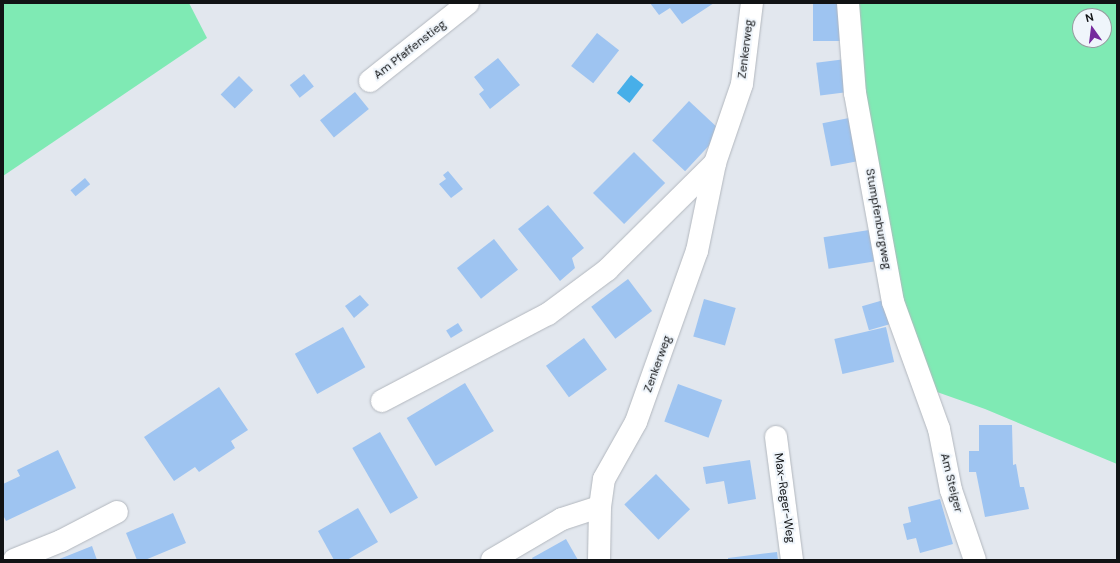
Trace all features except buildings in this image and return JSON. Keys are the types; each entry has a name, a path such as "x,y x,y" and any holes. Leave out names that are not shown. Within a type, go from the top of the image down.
{"street":[{"name":"Am Pfaffenstieg","path":"370,81 468,3"},
{"name":"Zenkerweg","path":"599,560 600,507 604,479 636,422 697,250 715,163 742,84 752,3"},
{"name":"Stumpfenburgweg","path":"848,3 855,93 893,302 939,429"},
{"name":"Zenkerweg","path":"382,401 548,314 607,270 715,163"},
{"name":"Am Steiger","path":"939,429 951,490 975,560"},
{"name":"Max-Reger-Weg","path":"776,437 792,560"},
{"path":"492,560 562,519 600,507"},
{"path":"14,560 61,541 117,512"}],"green space":[{"path":"3,3 189,3 207,38 3,176"},
{"path":"856,3 1117,3 1117,464 985,409 937,392 906,317 870,132"}],"water":[{"path":"631,75 644,85 629,103 617,93"}]}
